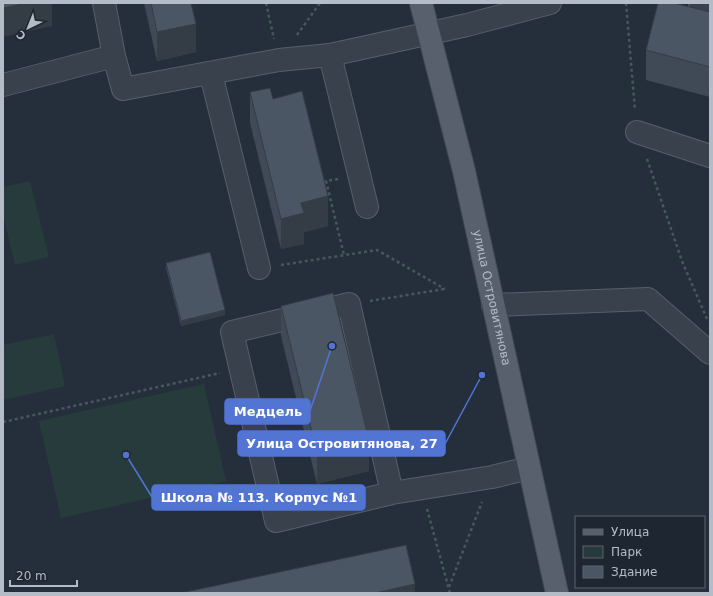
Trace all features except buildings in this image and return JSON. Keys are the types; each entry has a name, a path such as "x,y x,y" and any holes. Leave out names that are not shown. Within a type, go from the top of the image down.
{"main road":[{"name":"улица Островитянова","path":"421,3 464,171 528,468 557,593"}],"lane":[{"path":"104,3 122,89 211,74 279,60 330,54 430,34 550,3"},
{"path":"700,3 710,6"},
{"path":"330,54 367,207"},
{"path":"3,85 114,56"},
{"path":"211,74 259,268"},
{"path":"637,132 710,156"},
{"path":"493,305 648,299 710,353"},
{"path":"392,493 349,304 232,332 276,521 392,493 492,477 528,468"}],"path":[{"path":"266,3 279,60"},
{"path":"279,60 320,3"},
{"path":"626,3 637,132 682,261 710,327"},
{"path":"344,255 326,181 360,175"},
{"path":"259,268 377,250 445,289 397,296"},
{"path":"3,422 240,369"},
{"path":"449,587 492,477"},
{"path":"428,511 450,593"}],"green space":[{"path":"30,181 49,257 15,265 3,215 3,187"},
{"path":"54,334 65,386 3,400 3,345"},
{"path":"204,384 226,481 61,518 39,421"}],"place":[{"name":"Медцель","path":"332,346"},
{"name":"Улица Островитянова, 27","path":"482,375"},
{"name":"Школа № 113. Корпус №1","path":"126,455"}]}
